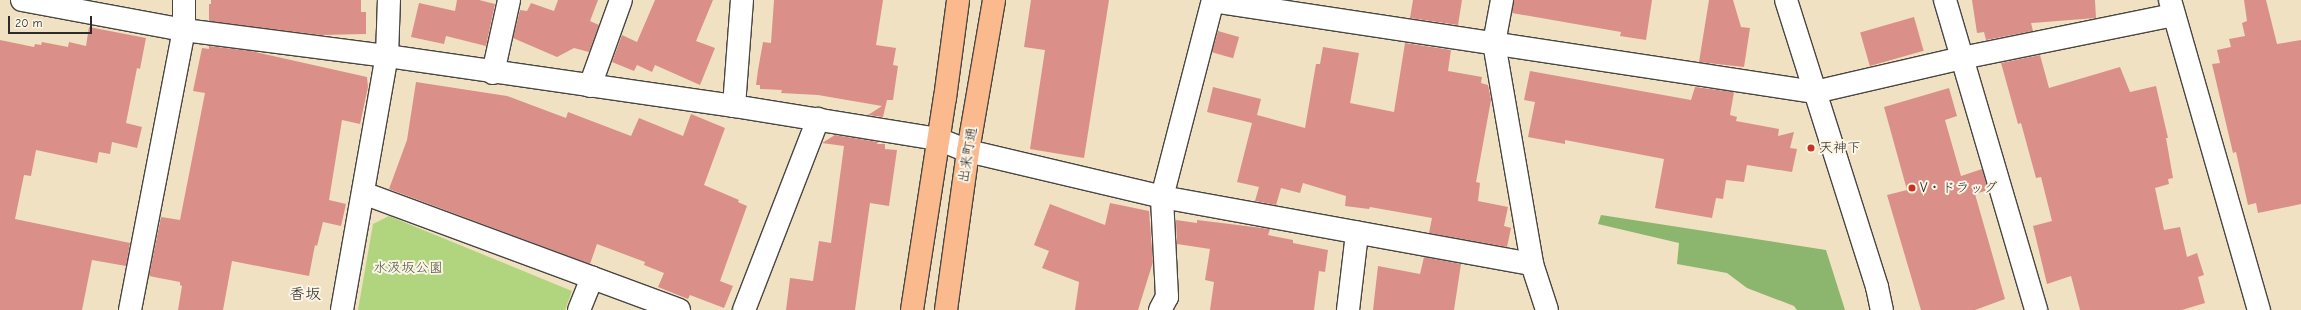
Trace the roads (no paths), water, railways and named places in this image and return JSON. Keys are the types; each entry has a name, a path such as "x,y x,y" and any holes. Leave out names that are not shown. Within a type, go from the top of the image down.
{"main road":[{"path":"912,310 945,98 958,0"},
{"name":"出来町通","path":"946,310 968,151 994,0"}],"street":[{"path":"22,0 184,30 388,56 493,73 734,106 938,139 968,151 1162,197 1532,264"},
{"path":"130,310 184,30 184,0"},
{"path":"342,310 388,56 389,0"},
{"path":"493,73 509,0"},
{"path":"590,86 621,0"},
{"path":"734,106 742,0"},
{"path":"945,98 966,0"},
{"path":"1160,310 1167,297 1162,197 1213,0 1815,92 2171,8 2259,310"},
{"path":"1502,0 1494,43 1532,264 1547,310"},
{"path":"1786,0 1877,286 1882,310"},
{"path":"1945,0 2036,310"},
{"path":"744,310 818,119"},
{"path":"363,193 680,310"},
{"path":"1348,310 1357,233"},
{"path":"579,310 592,277"}],"place":[{"name":"天神下","path":"1811,148"},
{"name":"V・ドラッグ","path":"1912,188"}],"district":[{"name":"香坂","path":"305,294"}],"park label":[{"name":"水汲坂公園","path":"408,268"}]}
